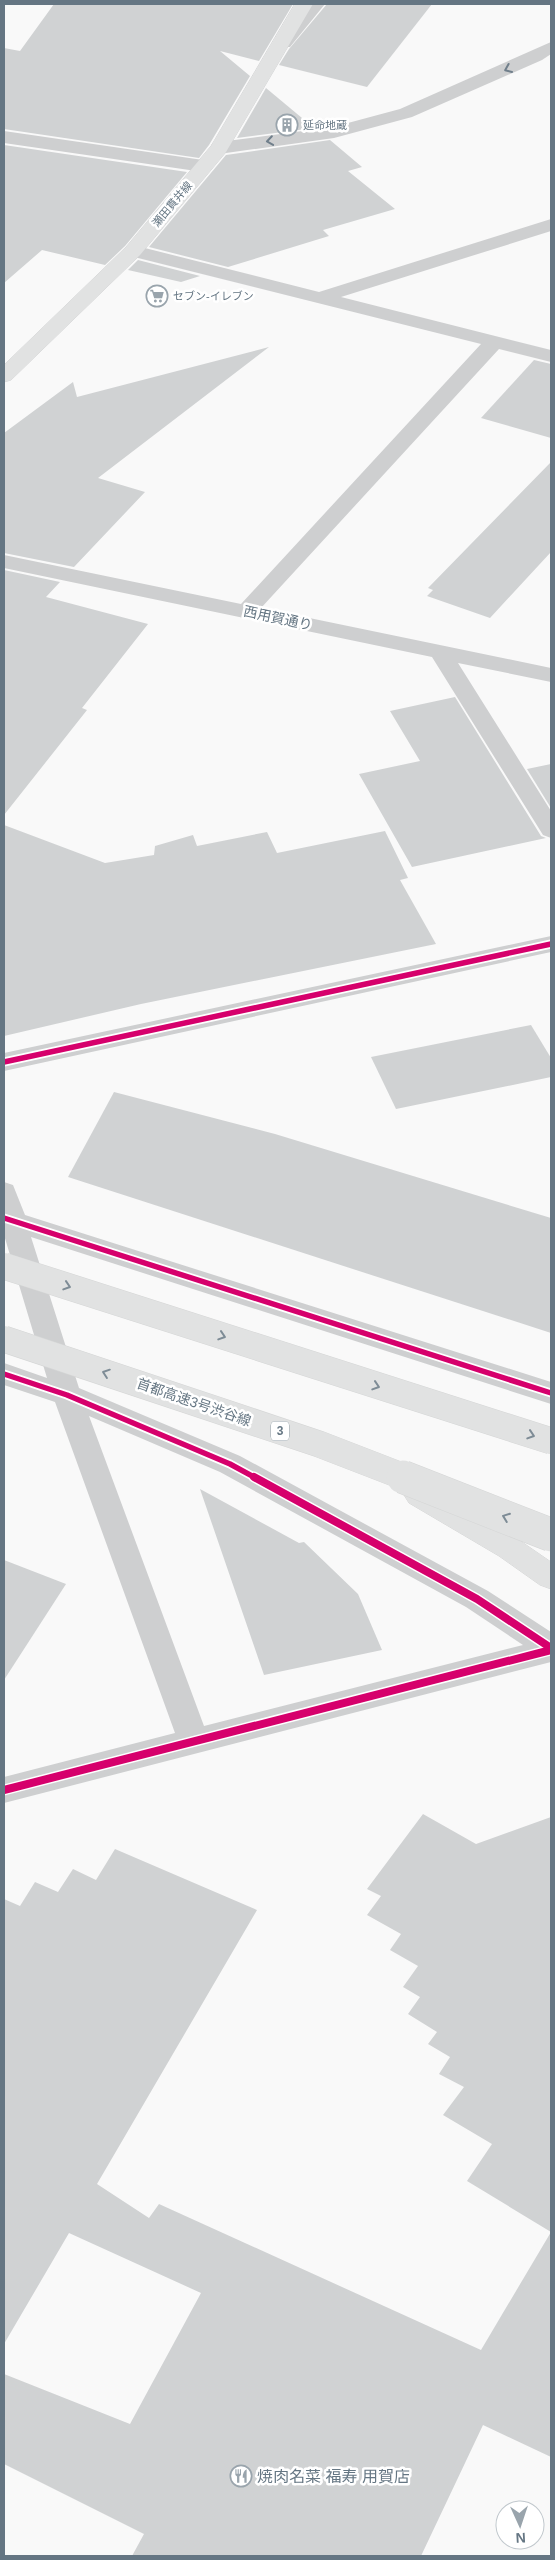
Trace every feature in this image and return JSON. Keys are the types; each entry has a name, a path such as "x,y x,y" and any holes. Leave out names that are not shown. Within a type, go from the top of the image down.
{"main road":[{"name":"瀬田貫井線","path":"4,376 132,251 219,148 304,4"},
{"path":"4,1266 551,1441"},
{"name":"首都高速3号渋谷線","path":"4,1339 319,1444 551,1535"},
{"path":"319,1444 426,1498 509,1548 551,1577"}],"street":[{"path":"270,60 316,4"},
{"path":"219,148 334,132 406,113 546,55"},
{"path":"4,137 203,166"},
{"path":"319,298 551,224"},
{"path":"132,251 551,356"},
{"path":"246,612 494,342"},
{"name":"西用賀通り","path":"4,562 551,675"},
{"path":"440,652 551,830"},
{"path":"4,1062 551,944"},
{"path":"4,1192 9,1220 67,1395 194,1742"},
{"path":"9,1220 551,1392"},
{"path":"4,1374 67,1395 230,1464 477,1599 551,1649"},
{"path":"4,1790 551,1649"}],"building":[{"path":"54,4 293,4 259,61 220,51 250,76 209,145 199,158 4,129 4,48 20,51"},
{"path":"327,4 432,4 367,87 279,65 289,49"},
{"path":"266,88 314,128 237,138"},
{"path":"330,140 362,167 348,171 395,209 323,230 329,236 228,267 149,247 226,155"},
{"path":"4,145 187,172 125,246 105,265 42,250 4,283"},
{"path":"138,260 200,276 181,282 128,270"},
{"path":"269,347 98,478 145,492 74,567 4,553 4,433 73,382 77,397"},
{"path":"534,360 551,364 551,438 481,418"},
{"path":"551,462 551,552 490,618 427,596 433,590 428,588"},
{"path":"4,570 60,582 46,597 148,624 82,708 87,710 4,815"},
{"path":"455,697 541,836 546,838 412,867 359,774 420,761 390,711"},
{"path":"551,764 551,808 527,769"},
{"path":"4,825 105,863 154,855 155,846 193,835 197,846 267,832 277,853 385,831 408,878 400,880 436,944 141,1004 4,1036"},
{"path":"531,1025 551,1058 551,1077 396,1109 371,1057"},
{"path":"114,1092 275,1134 551,1218 551,1333 68,1177"},
{"path":"200,1489 299,1543 304,1542 358,1594 382,1650 264,1675"},
{"path":"4,1560 66,1584 4,1680"},
{"path":"423,1814 476,1844 551,1817 551,2232 467,2181 492,2144 443,2115 464,2087 439,2074 450,2057 428,2044 437,2032 408,2014 420,1997 403,1987 418,1966 390,1950 401,1934 367,1915 381,1896 367,1889"},
{"path":"115,1849 257,1910 97,2184 149,2218 159,2204 481,2350 551,2232 551,2457 483,2425 421,2556 132,2556 144,2534 4,2464 4,2374 130,2424 201,2293 69,2233 4,2344 4,1899 20,1906 35,1882 58,1892 73,1869 96,1880"}],"cycle path":[{"path":"4,1062 551,944"},
{"path":"4,1218 551,1393"},
{"path":"4,1374 67,1395 230,1464 477,1599 551,1648"},
{"path":"4,1790 551,1650"}],"place":[{"name":"延命地蔵","path":"287,125"},
{"name":"セブン-イレブン","path":"157,296"},
{"name":"焼肉名菜 福寿 用賀店","path":"241,2476"}]}
